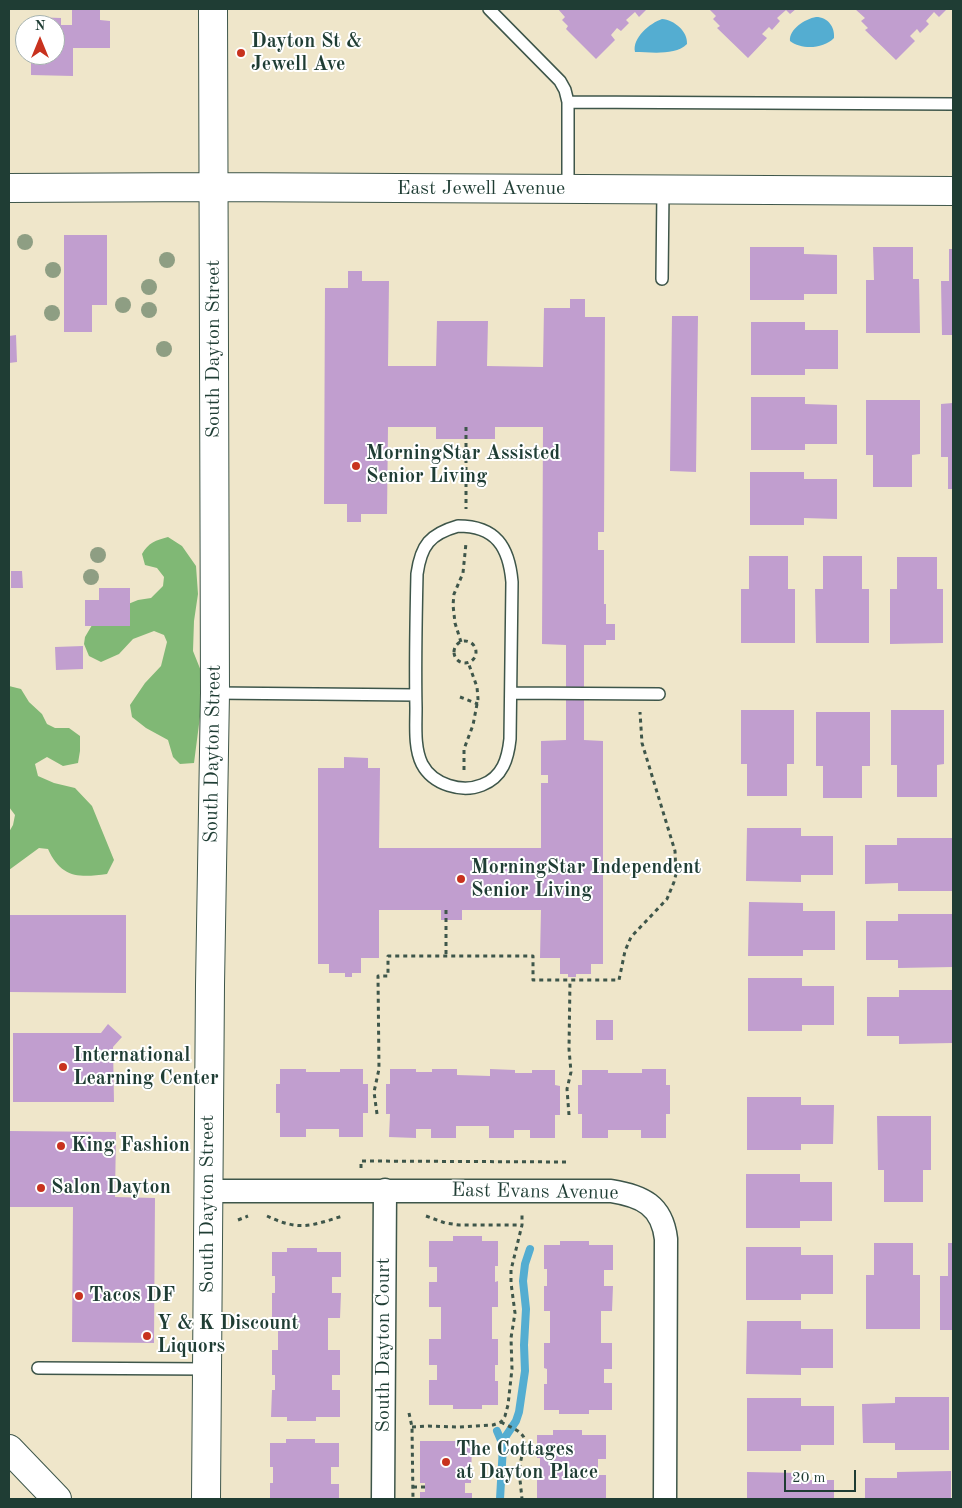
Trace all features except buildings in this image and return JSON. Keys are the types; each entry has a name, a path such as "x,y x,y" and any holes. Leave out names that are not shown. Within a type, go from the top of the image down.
{"street":[{"name":"South Dayton Street","path":"206,1499 210,985 215,693 213,9"},
{"name":"East Jewell Avenue","path":"9,188 214,187 953,191"},
{"name":"South Dayton Court","path":"383,1499 385,1190"},
{"name":"East Evans Avenue","path":"208,1191 610,1191 642,1200 658,1212 666,1239 665,1499"},
{"path":"9,1449 57,1499"}],"lane":[{"path":"489,9 560,81 566,90 568,102 568,190"},
{"path":"568,102 953,104"},
{"path":"662,190 662,279"},
{"path":"458,526 473,527 488,533 500,543 509,559 512,582 511,692 508,757 504,766 493,779 485,784 465,789 448,786 432,776 422,764 416,740 417,574 420,556 432,538 448,529 458,526"},
{"path":"511,692 659,694"},
{"path":"215,693 416,695"},
{"path":"38,1368 208,1369"}],"path":[{"path":"465,641 473,644 476,652 473,660 468,662 464,663 456,660 453,652 457,644 465,641"},
{"path":"465,789 464,749 478,704 477,687 468,662"},
{"path":"377,1114 374,1092 379,1069 378,976 388,976 388,956 533,956 533,980 619,980 625,951 631,937 667,899 674,882 676,864 675,851 642,743 640,694"},
{"path":"460,697 478,704"},
{"path":"446,910 446,956"},
{"path":"569,1115 567,1088 571,1072 569,1049 570,980"},
{"path":"361,1161 568,1162"},
{"path":"238,1220 250,1215"},
{"path":"258,1215 298,1226 318,1224 351,1215"},
{"path":"412,1427 493,1425 501,1422 506,1414 512,1369 511,1338 515,1318 511,1270 522,1225 459,1225 445,1223 424,1215"},
{"path":"501,1422 524,1435 525,1440 519,1470 522,1499"},
{"path":"413,1487 426,1487"}],"green space":[{"path":"168,537 182,546 196,566 198,594 194,621 193,651 201,671 202,701 194,763 180,764 173,757 168,740 146,728 132,717 130,705 145,683 161,666 167,642 164,635 154,631 133,639 119,654 101,662 89,656 84,644 85,637 95,620 138,600 151,598 163,586 164,577 157,568 145,565 142,554 153,542"},
{"path":"9,686 21,689 29,702 42,714 47,724 55,728 69,728 80,736 78,763 63,766 47,757 35,764 38,776 54,783 75,788 92,806 114,860 107,874 88,876 72,874 59,866 48,849 39,848 9,870 9,832 15,815 9,807"}],"water":[{"path":"820,17 830,23 834,38 829,42 812,47 800,46 790,41 792,32 799,25"},
{"path":"662,19 675,24 683,31 687,44 682,48 669,52 635,52 636,41 639,36 652,24"}],"waterway":[{"path":"500,1499 503,1446 506,1436 516,1421 519,1412 525,1371 526,1309 523,1281 525,1264 530,1249"},
{"path":"497,1431 503,1445"}],"place":[{"name":"Dayton St & Jewell Ave","path":"241,53"},
{"name":"MorningStar Assisted Senior Living","path":"356,466"},
{"name":"MorningStar Independent Senior Living","path":"461,879"},
{"name":"International Learning Center","path":"63,1067"},
{"name":"King Fashion","path":"61,1146"},
{"name":"Salon Dayton","path":"41,1188"},
{"name":"Tacos DF","path":"79,1296"},
{"name":"Y & K Discount Liquors","path":"147,1336"},
{"name":"The Cottages at Dayton Place","path":"446,1462"}]}
